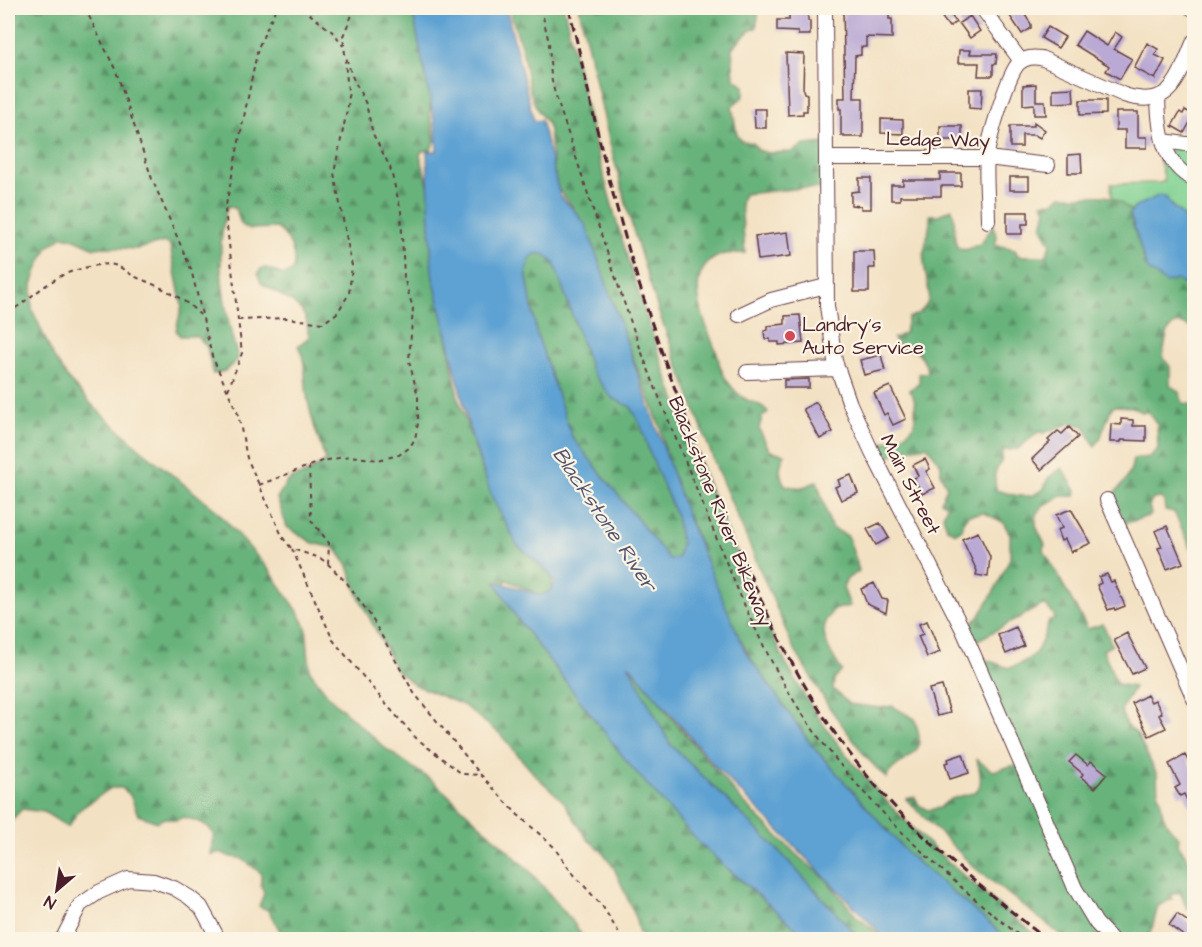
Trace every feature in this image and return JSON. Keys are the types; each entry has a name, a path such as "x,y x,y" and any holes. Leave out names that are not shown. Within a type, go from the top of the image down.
{"street":[{"name":"Main Street","path":"825,8 826,286 831,340 837,369 872,452 963,630 1076,888 1096,923 1112,939"},
{"path":"982,8 1021,61"},
{"path":"988,221 987,158 1001,102 1013,72 1021,61 1032,57 1041,58 1124,96 1146,100 1158,98 1169,90 1194,41"},
{"path":"1158,98 1163,141 1170,160 1178,170 1194,180"},
{"path":"1163,141 1194,145"},
{"name":"Ledge Way","path":"826,158 987,158 1048,165"},
{"path":"738,315 771,300 826,286"},
{"path":"747,372 837,369"},
{"path":"1107,500 1194,698"},
{"path":"62,939 80,905 99,892 128,879 154,881 174,888 189,897 201,907 219,939"}],"path":[{"path":"85,8 116,71 152,179 190,269 212,356 238,414 247,458 284,538 292,549 333,640 416,738 462,774 481,775"},
{"path":"227,391 242,353 225,210 258,48 276,8"},
{"path":"259,485 322,461 350,456 378,460 399,455 409,448 415,439 418,423 418,396 409,361 413,308 405,278 400,210 390,167 373,134 366,104 352,76 342,44 335,34 302,8"},
{"path":"238,320 287,318 323,323 338,313 350,294 352,266 334,173 349,101 344,36 355,8"},
{"name":"Blackstone River Bikeway","path":"541,8 549,43 555,94 635,334 724,557 759,638 788,690 815,731 855,780 901,831 1025,939"},
{"path":"8,313 61,276 102,263 116,266 135,277 158,285 191,305 202,317"},
{"path":"309,466 311,520 329,543 328,564"},
{"path":"292,549 320,558 347,583 370,615 414,693 481,775 553,846 570,870 603,907 623,939"}],"green space":[{"path":"8,8 421,8 431,82 430,114 435,140 431,150 422,151 420,155 438,220 444,320 458,398 482,469 502,505 551,574 552,592 543,596 507,580 503,585 733,874 810,939 648,939 639,933 634,913 614,868 602,851 587,839 564,802 535,775 500,734 463,705 415,685 396,670 358,595 348,566 335,548 313,543 287,527 277,498 287,482 306,474 326,461 310,409 303,358 298,346 309,337 306,318 292,302 261,283 258,274 261,269 266,268 284,275 292,272 294,260 292,248 286,237 277,228 248,229 241,224 236,209 229,206 223,226 221,245 222,284 238,359 225,371 213,374 207,347 196,336 180,336 176,330 182,306 170,246 165,242 137,249 95,248 63,236 48,247 32,285 32,309 53,356 68,379 95,408 139,448 216,510 270,571 306,627 310,671 330,698 385,748 434,782 529,870 573,922 584,939 285,939 268,910 259,906 264,894 261,873 241,858 220,852 211,855 214,835 201,823 184,817 176,820 164,818 157,822 138,815 130,795 122,788 111,788 79,810 68,827 44,812 22,809 8,824"},
{"path":"510,8 564,8 602,170 629,263 660,356 711,492 768,626 789,669 814,711 838,744 890,805 948,862 1041,939 993,939 907,859 887,831 889,830 877,822 778,706 716,597 710,571 688,515 680,511 685,576 668,567 571,443 539,349 527,284 526,271 530,251 539,247 554,263 575,313 581,340 590,364 631,407 662,460 665,450 660,426 573,207 558,189 548,124 532,98 522,49"},
{"path":"579,8 750,8 759,11 756,28 749,31 732,48 734,78 744,85 744,96 732,106 737,135 741,141 753,143 758,150 767,153 792,152 804,145 826,143 827,189 802,188 744,194 741,203 745,253 724,254 708,263 701,274 698,287 699,301 721,369 728,381 742,397 768,412 762,417 759,429 770,451 785,454 780,470 785,485 801,487 817,481 832,528 848,536 859,571 847,579 843,588 850,606 833,610 824,629 829,648 842,671 834,679 833,689 849,704 880,708 892,706 915,719 919,733 919,745 916,750 895,767 886,778 866,757 829,707 793,647 717,469 660,316 634,233 610,144"},
{"path":"1158,139 1194,142 1194,267 1182,216 1160,195 1131,210 1112,197 1111,184 1165,181 1155,141"},
{"path":"1062,195 1105,196 1118,200 1131,210 1136,235 1155,273 1177,280 1194,278 1194,330 1185,325 1173,325 1167,335 1163,357 1170,367 1170,385 1179,392 1183,403 1194,405 1194,554 1174,512 1165,510 1164,501 1161,498 1153,499 1149,505 1151,515 1124,524 1112,495 1126,479 1133,459 1149,457 1158,449 1157,424 1148,412 1141,412 1133,407 1114,406 1095,446 1084,426 1071,423 1044,433 1038,432 1018,449 1002,450 1001,461 995,476 996,490 1018,496 1032,496 1044,489 1048,478 1062,468 1076,491 1075,496 1061,496 1044,505 1036,515 1036,526 1045,545 1043,549 1088,629 1103,624 1112,645 1103,650 1117,684 1134,687 1121,710 1126,725 1137,734 1157,775 1158,795 1161,799 1163,815 1168,825 1179,837 1178,844 1194,869 1194,916 1180,892 1170,895 1172,899 1158,906 1151,932 1144,939 1066,939 975,868 906,799 915,797 919,805 927,810 940,808 956,797 977,790 980,785 980,775 977,760 993,771 1020,764 977,662 984,659 1009,668 1019,664 1037,651 1049,620 1055,620 1054,615 1044,604 969,645 963,630 979,617 998,584 1010,558 1010,534 1003,522 984,513 968,515 963,522 962,529 956,533 947,528 943,516 947,505 941,501 947,487 941,475 941,464 927,446 901,450 880,462 873,447 904,435 914,426 915,402 909,390 919,384 919,374 927,373 928,370 917,352 904,350 893,339 905,333 908,318 919,313 929,299 924,253 930,215 938,215 952,209 957,247 965,250 981,244 993,226 997,237 995,245 1015,249 1018,256 1046,256 1051,244 1042,228 1046,209 1042,203 1054,202"},
{"path":"631,668 644,677 668,714 743,802 799,857 827,880 856,916 885,939 856,939 676,754 630,673"}],"water":[{"name":"Blackstone River","path":"412,8 506,8 534,121 541,120 560,196 586,225 689,521 745,651 810,743 909,855 1008,939 886,939 714,765 628,664 670,744 778,850 860,939 808,939 700,844 628,763 516,617 495,581 541,595 550,591 554,583 550,574 517,545 492,497 471,435 432,273 427,151 437,151 436,130","holes":["535,254 544,254 554,263 592,372 612,398 631,407 641,426 676,516 681,543 678,558 669,559 572,437 536,331 526,271 530,259"]},
{"path":"1160,195 1167,198 1171,206 1182,215 1191,235 1194,263 1191,280 1184,285 1177,280 1166,283 1147,269 1130,214 1135,207"}],"building":[{"path":"789,8 808,8 810,35 777,31 777,20 789,20"},
{"path":"843,8 889,12 889,19 892,19 892,38 866,37 866,47 861,47 861,55 855,56 854,98 863,98 863,137 841,135 839,98 845,98"},
{"path":"935,8 946,8 956,22 949,27"},
{"path":"1021,9 1031,24 1031,28 1022,34 1010,16"},
{"path":"970,16 980,31 970,38 959,23"},
{"path":"1048,27 1065,37 1058,48 1041,38"},
{"path":"1084,31 1107,46 1115,32 1122,37 1114,49 1132,59 1120,79 1106,71 1109,66 1075,45"},
{"path":"1147,43 1158,49 1155,55 1165,60 1155,79 1134,68"},
{"path":"959,50 971,50 970,54 997,54 996,64 993,64 993,76 978,76 979,63 958,63"},
{"path":"786,53 804,54 803,90 807,94 807,111 803,111 803,114 788,115"},
{"path":"1036,84 1036,101 1045,101 1046,115 1034,115 1034,104 1023,105 1023,85"},
{"path":"1073,88 1074,102 1053,103 1053,89"},
{"path":"969,89 982,89 981,109 969,108"},
{"path":"1080,100 1106,100 1106,114 1080,115"},
{"path":"754,109 766,109 766,128 755,128"},
{"path":"1185,110 1194,115 1184,133 1172,126 1180,112 1183,114"},
{"path":"1116,112 1138,112 1138,137 1147,137 1147,148 1125,148 1125,130 1116,130"},
{"path":"881,119 903,120 903,134 881,133"},
{"path":"1034,122 1045,130 1040,138 1035,135 1022,135 1022,147 1010,147 1010,126 1034,126"},
{"path":"940,126 962,126 962,140 940,140"},
{"path":"1081,154 1082,173 1068,173 1068,155"},
{"path":"940,173 961,173 961,186 941,186 941,196 900,196 900,200 891,200 891,185 903,185 903,180 940,180"},
{"path":"1010,177 1029,177 1029,190 1010,190"},
{"path":"859,178 871,178 871,209 861,209 861,206 851,205 851,192 859,191"},
{"path":"1007,212 1028,212 1028,224 1022,224 1022,234 1007,234"},
{"path":"788,232 791,256 758,260 755,236"},
{"path":"854,251 874,251 875,268 869,268 869,292 854,292"},
{"path":"800,315 803,343 779,345 779,342 770,342 770,339 765,339 764,331 768,330 768,326 785,324 785,316"},
{"path":"881,355 885,370 864,375 860,360"},
{"path":"809,379 809,388 784,388 784,380"},
{"path":"890,386 906,419 893,425 887,413 884,415 874,393"},
{"path":"816,402 833,432 820,439 803,409"},
{"path":"1121,419 1133,420 1133,426 1146,426 1146,441 1110,442 1111,424 1121,425"},
{"path":"1069,427 1078,437 1041,470 1032,459 1058,431 1062,434"},
{"path":"925,459 930,469 926,471 935,488 922,494 914,478 918,476 913,465"},
{"path":"851,475 858,493 841,500 835,487 840,485 838,480"},
{"path":"1071,509 1091,543 1071,552 1065,539 1061,541 1057,530 1062,528 1056,515"},
{"path":"880,523 889,538 876,545 867,529"},
{"path":"1167,526 1183,563 1167,569 1158,548 1162,547 1155,531"},
{"path":"978,532 990,557 988,577 976,575 977,571 962,539"},
{"path":"1107,574 1111,582 1114,581 1125,606 1115,610 1114,608 1108,610 1097,585 1101,583 1099,577"},
{"path":"874,583 882,599 888,600 886,613 867,604 861,589"},
{"path":"927,621 940,652 927,657 918,636 923,634 919,624"},
{"path":"1016,627 1024,646 1006,654 998,635"},
{"path":"1127,633 1145,668 1132,674 1114,640"},
{"path":"942,686 950,713 937,716 929,689"},
{"path":"1147,695 1151,702 1155,700 1166,728 1149,736 1132,703"},
{"path":"963,754 969,773 950,779 945,763 949,762 948,759"},
{"path":"1076,755 1088,765 1091,761 1107,774 1095,788 1081,777 1083,774 1069,762"},
{"path":"1185,755 1194,772 1194,814 1184,794 1180,796 1175,788 1180,785 1169,764"},
{"path":"1177,914 1194,926 1194,939 1188,939 1169,925"}],"railway":[{"path":"569,8 616,205 658,341 726,518 784,648 839,739 903,816 949,859 1047,940"}],"place":[{"name":"Landry's Auto Service","path":"790,336"}]}
